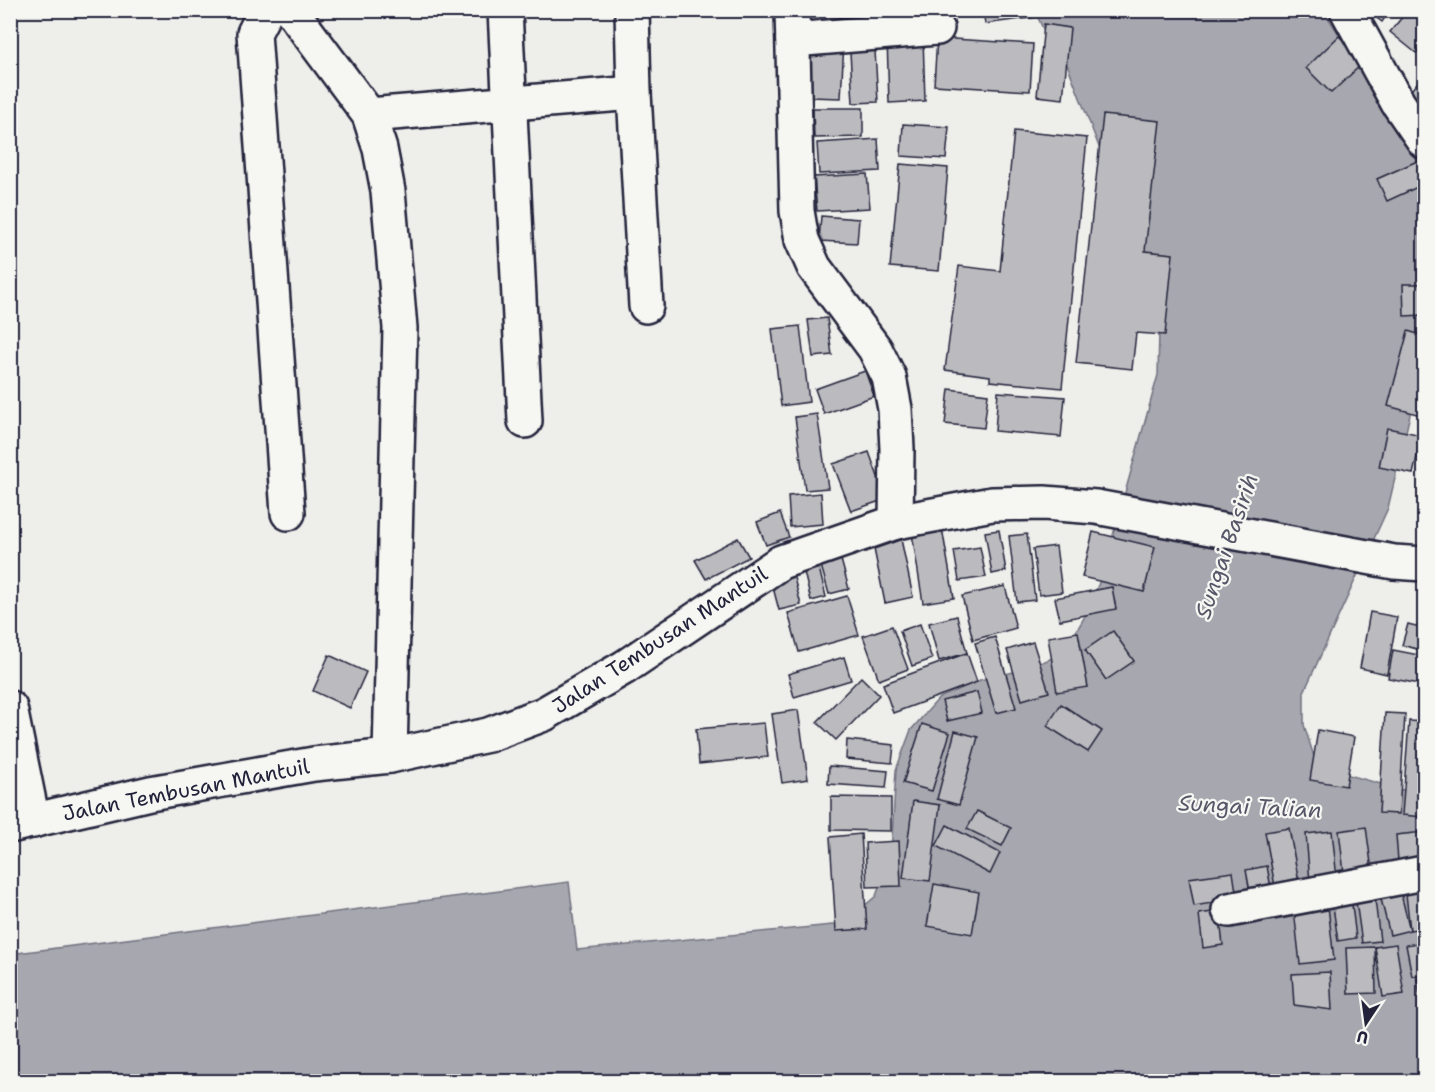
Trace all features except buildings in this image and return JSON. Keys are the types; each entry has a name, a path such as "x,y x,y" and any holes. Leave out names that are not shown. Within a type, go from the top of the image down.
{"street":[{"path":"266,10 254,33 288,513"},
{"path":"291,10 369,115 380,149 388,191 400,328 390,756"},
{"path":"505,10 525,421"},
{"path":"632,10 634,93 646,306"},
{"path":"1347,10 1398,103 1425,141"},
{"path":"896,522 895,409 888,377 875,349 814,267 802,240 797,211 792,26 937,28"},
{"path":"369,115 634,93"},
{"name":"Jalan Tembusan Mantuil","path":"22,823 150,794 302,766 390,756 488,735 544,714 625,667 781,562 896,522 992,504 1044,503 1095,507 1409,563"},
{"path":"10,708 22,823"},
{"path":"1229,910 1425,873"}],"water":[{"path":"1035,11 1324,11 1415,153 1424,187 1424,355 1388,508 1304,692 1304,725 1317,766 1402,790 1424,783 1424,1081 11,1081 10,954 569,882 577,950 843,924 876,896 891,854 896,770 911,730 939,698 980,680 1022,670 1063,654 1084,618 1101,578 1158,375 1159,330 1153,287 1067,64 1043,29"}],"water label":[{"name":"Sungai Basirih","path":"1226,546"},
{"name":"Sungai Talian","path":"1250,806"}]}
